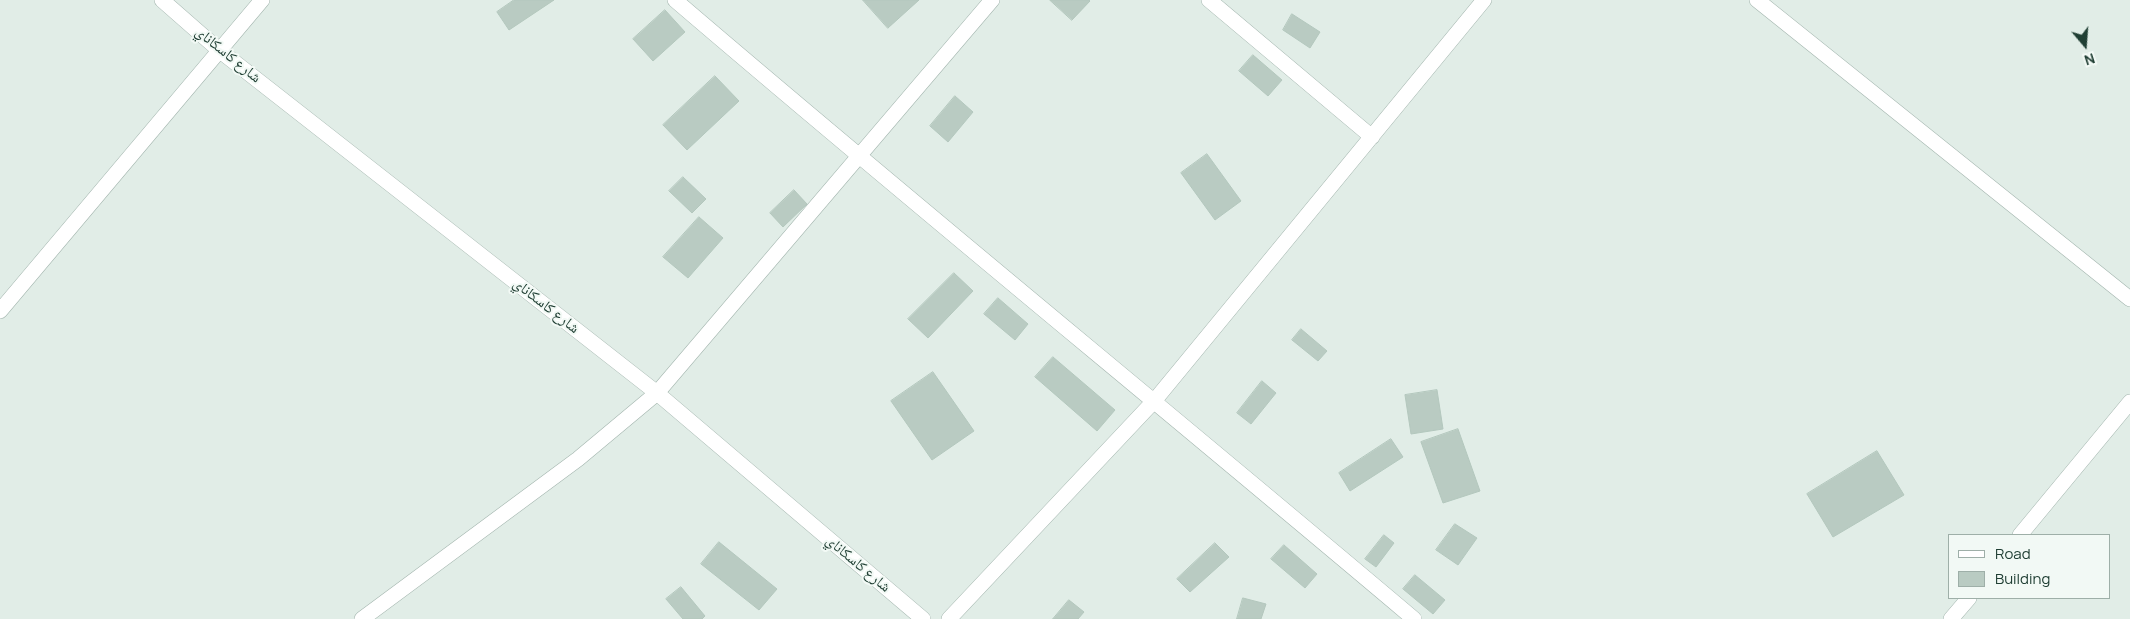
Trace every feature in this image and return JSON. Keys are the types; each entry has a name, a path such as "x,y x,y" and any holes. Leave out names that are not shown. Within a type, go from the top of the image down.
{"street":[{"name":"شارع كاسكاناي","path":"162,0 219,50 657,393 923,619"},
{"path":"0,311 262,0"},
{"path":"675,0 858,156 1155,400 1414,619"},
{"path":"362,619 578,459 657,393 992,0"},
{"path":"1209,0 1372,137"},
{"path":"948,619 1155,400 1484,0"},
{"path":"1757,0 2130,299"},
{"path":"2021,534 2130,402"},
{"path":"1951,619 1968,599"}],"building":[{"path":"514,0 554,0 509,30 497,12"},
{"path":"863,0 919,0 888,28"},
{"path":"1050,0 1089,0 1090,1 1072,20"},
{"path":"665,10 685,32 653,61 633,39"},
{"path":"1292,14 1320,32 1310,48 1283,30"},
{"path":"1253,55 1282,80 1268,96 1239,71"},
{"path":"715,76 739,101 687,150 663,125"},
{"path":"955,96 973,112 948,142 930,126"},
{"path":"1207,154 1241,201 1215,220 1181,173"},
{"path":"683,177 706,199 692,213 669,191"},
{"path":"794,190 807,204 783,227 770,213"},
{"path":"699,217 723,238 688,278 663,257"},
{"path":"954,273 973,291 928,338 908,319"},
{"path":"998,298 1028,324 1015,340 984,314"},
{"path":"1301,329 1327,351 1318,361 1292,340"},
{"path":"1053,357 1115,410 1097,431 1035,377"},
{"path":"933,372 974,431 932,460 891,401"},
{"path":"1262,381 1276,393 1251,424 1237,413"},
{"path":"1437,390 1443,429 1411,434 1405,395"},
{"path":"1458,429 1480,491 1443,503 1421,442"},
{"path":"1391,439 1403,457 1350,491 1339,473"},
{"path":"1877,451 1904,495 1833,537 1807,494"},
{"path":"1455,524 1477,538 1458,565 1436,550"},
{"path":"1384,535 1394,543 1376,567 1365,559"},
{"path":"719,542 777,589 759,610 701,564"},
{"path":"1215,543 1229,557 1190,592 1177,579"},
{"path":"1284,545 1317,574 1305,588 1271,559"},
{"path":"1415,575 1445,600 1433,614 1403,589"},
{"path":"681,587 705,616 702,619 683,619 666,599"},
{"path":"1243,598 1266,604 1261,619 1237,619"},
{"path":"1069,600 1084,612 1078,619 1053,619"}]}
